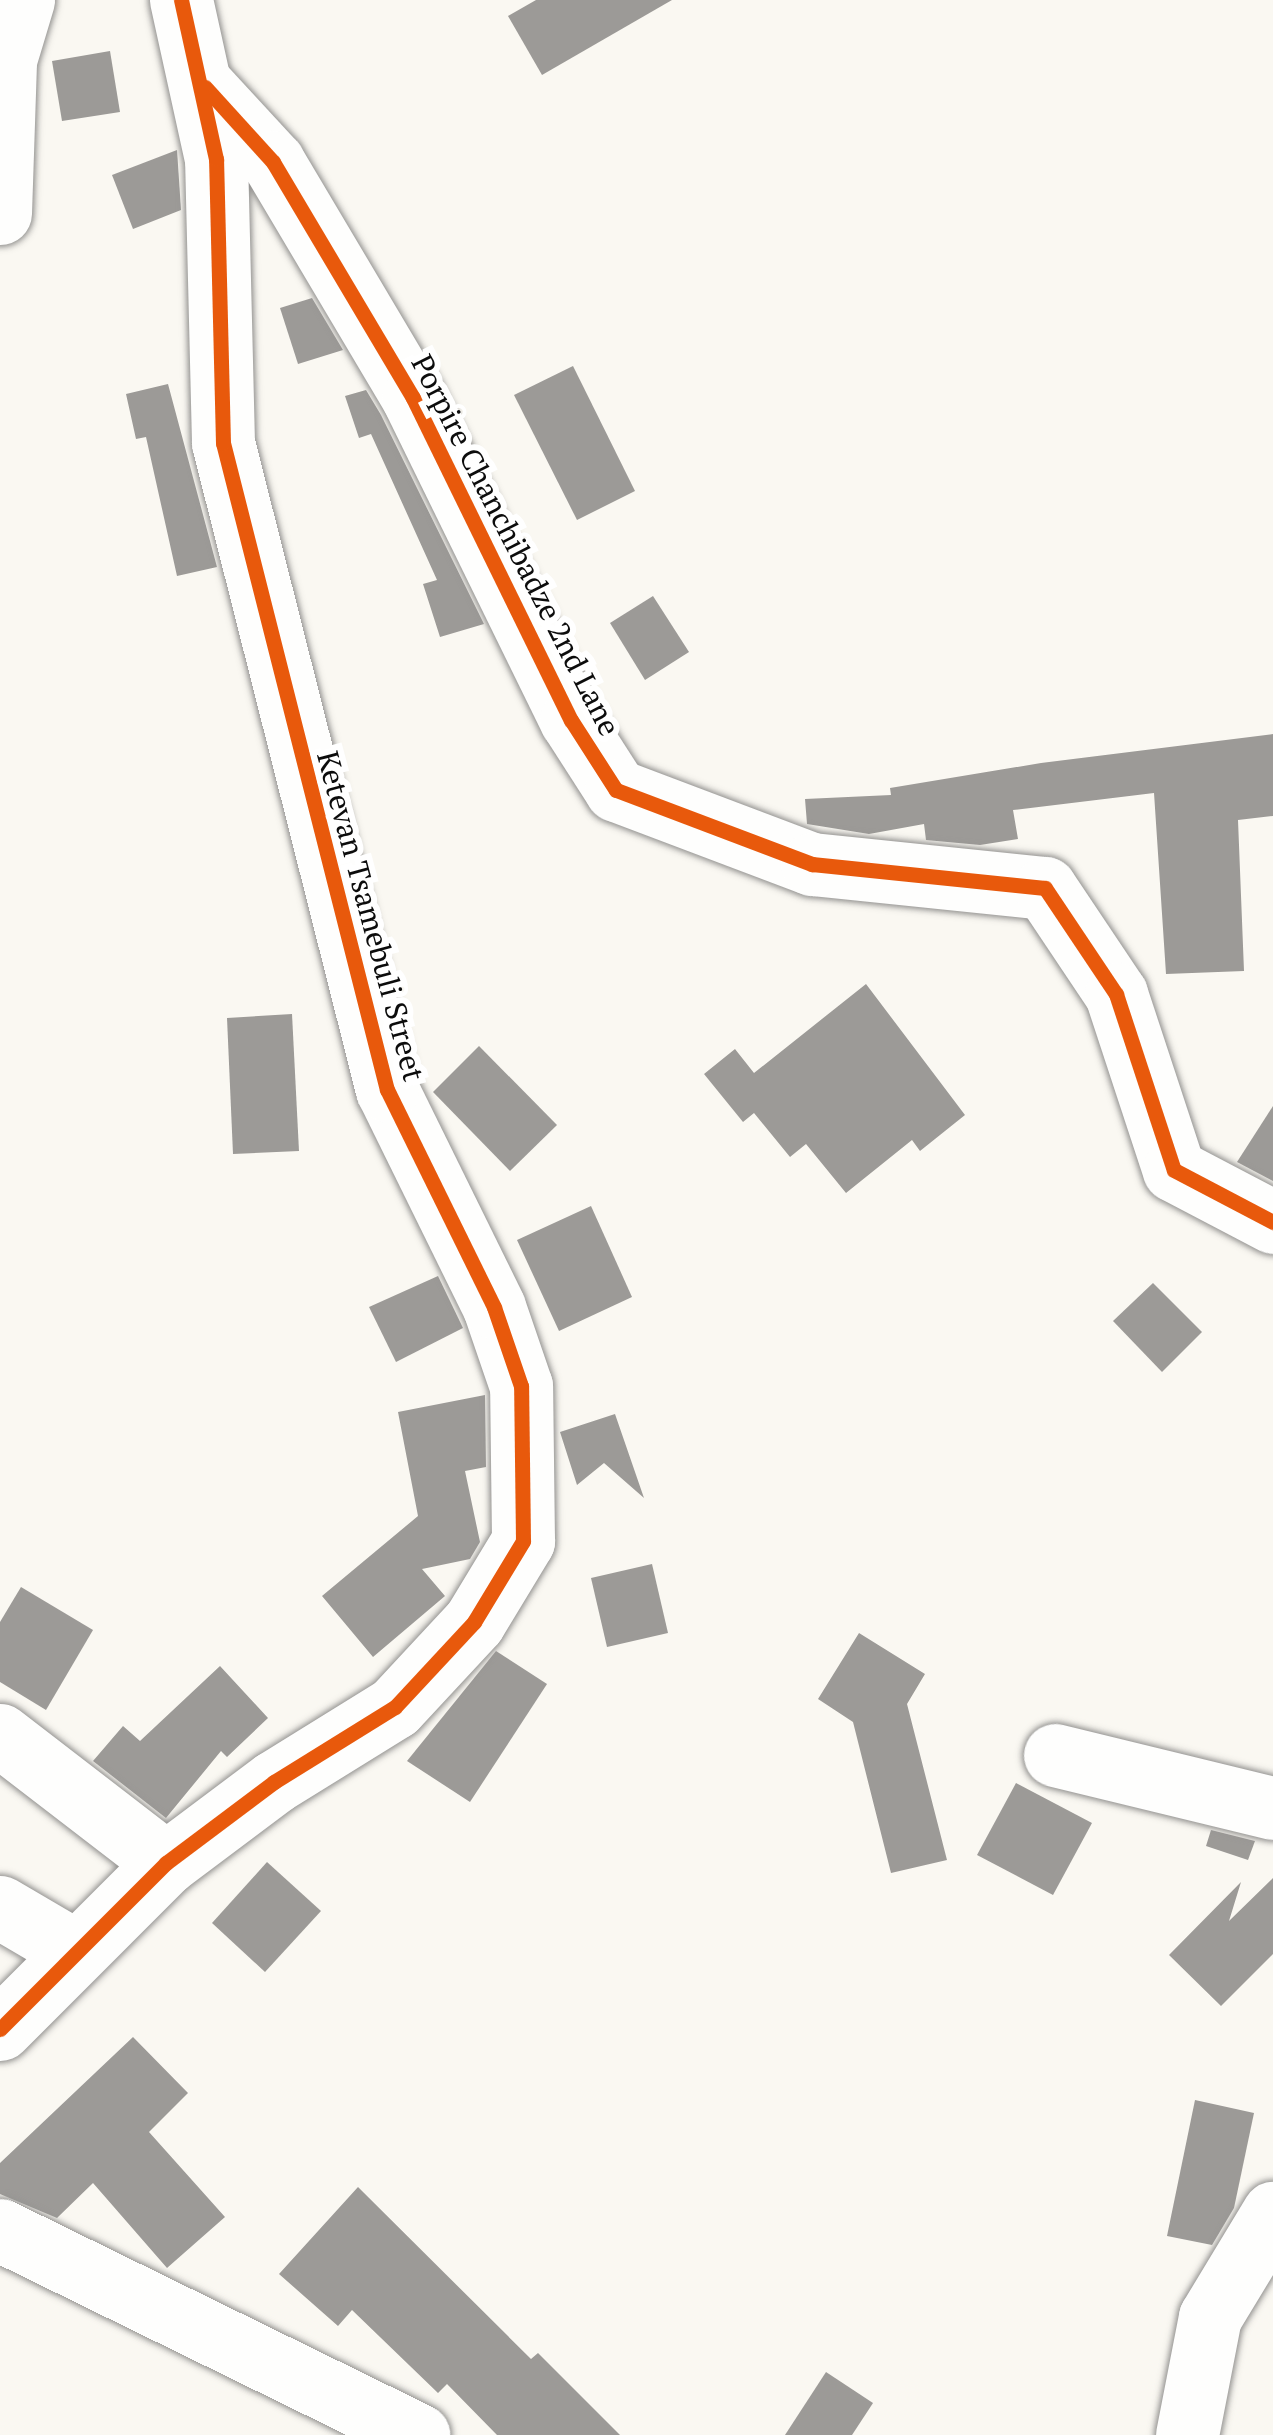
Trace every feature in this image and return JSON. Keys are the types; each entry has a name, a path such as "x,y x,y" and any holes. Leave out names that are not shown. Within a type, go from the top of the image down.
{"street":[{"path":"0,214 5,60 23,0"},
{"name":"Ketevan Tsamebuli Street","path":"0,2030 166,1863 274,1782 395,1707 474,1622 523,1540 521,1386 494,1307 387,1090 223,443 216,159 181,0"},
{"name":"Porpire Chanchibadze 2nd Lane","path":"202,85 274,162 413,398 571,720 616,790 812,864 1045,888 1116,994 1174,1170 1273,1222"},
{"path":"0,1735 166,1863"},
{"path":"1054,1755 1273,1808"},
{"path":"0,1906 75,1951"},
{"path":"1187,2435 1210,2317 1273,2213"},
{"path":"0,2230 418,2435"}],"building":[{"path":"536,0 672,0 542,75 508,16"},
{"path":"110,51 120,112 62,121 52,61"},
{"path":"177,150 181,210 133,229 112,175"},
{"path":"312,298 343,350 298,364 280,308"},
{"path":"573,366 635,491 577,520 514,395"},
{"path":"168,384 217,567 177,576 146,437 136,439 126,394"},
{"path":"366,390 484,624 440,637 423,584 437,580 371,434 359,438 345,396"},
{"path":"653,596 689,652 645,680 610,623"},
{"path":"1273,734 1273,816 1238,820 1244,971 1166,974 1154,793 1013,810 1018,839 980,845 926,840 924,824 869,834 807,824 805,799 891,795 890,788 1041,763"},
{"path":"866,984 965,1115 920,1151 912,1140 846,1193 806,1144 790,1157 754,1113 743,1122 704,1074 735,1049 754,1073"},
{"path":"292,1014 299,1151 233,1154 227,1018"},
{"path":"479,1046 557,1125 510,1171 433,1092"},
{"path":"1273,1106 1273,1181 1237,1162"},
{"path":"591,1206 632,1297 559,1331 517,1240"},
{"path":"438,1276 463,1328 396,1362 369,1307"},
{"path":"1153,1283 1202,1332 1162,1372 1113,1321"},
{"path":"485,1395 486,1467 465,1471 480,1542 470,1559 422,1569 445,1596 373,1657 322,1596 418,1516 398,1412"},
{"path":"615,1414 644,1498 604,1463 577,1485 560,1432"},
{"path":"652,1564 668,1633 607,1647 591,1578"},
{"path":"21,1587 93,1630 46,1710 0,1682 0,1622"},
{"path":"859,1633 925,1674 907,1704 947,1860 891,1873 853,1722 818,1699"},
{"path":"496,1651 547,1684 470,1802 407,1761"},
{"path":"220,1666 268,1718 227,1757 221,1751 166,1818 93,1761 123,1726 140,1741"},
{"path":"1016,1783 1092,1823 1053,1895 977,1855"},
{"path":"1211,1830 1255,1841 1248,1860 1206,1846"},
{"path":"267,1862 321,1911 265,1972 212,1923"},
{"path":"1273,1878 1273,1954 1221,2006 1169,1955 1241,1882 1229,1921"},
{"path":"133,2037 188,2093 149,2132 225,2217 167,2268 93,2183 57,2218 0,2194 0,2163"},
{"path":"1195,2100 1254,2113 1234,2208 1212,2245 1167,2236"},
{"path":"358,2187 531,2359 538,2353 620,2435 497,2435 447,2384 438,2393 352,2310 338,2326 279,2274"},
{"path":"826,2372 873,2403 852,2435 785,2435"}],"cycle path":[{"path":"0,2029 166,1863 274,1782 395,1707 474,1622 523,1541 521,1386 494,1307 387,1090 223,443 216,159 181,0"},
{"path":"205,87 273,162 413,398 571,720 616,790 812,864 1045,888 1116,994 1174,1170 1273,1222"}]}
